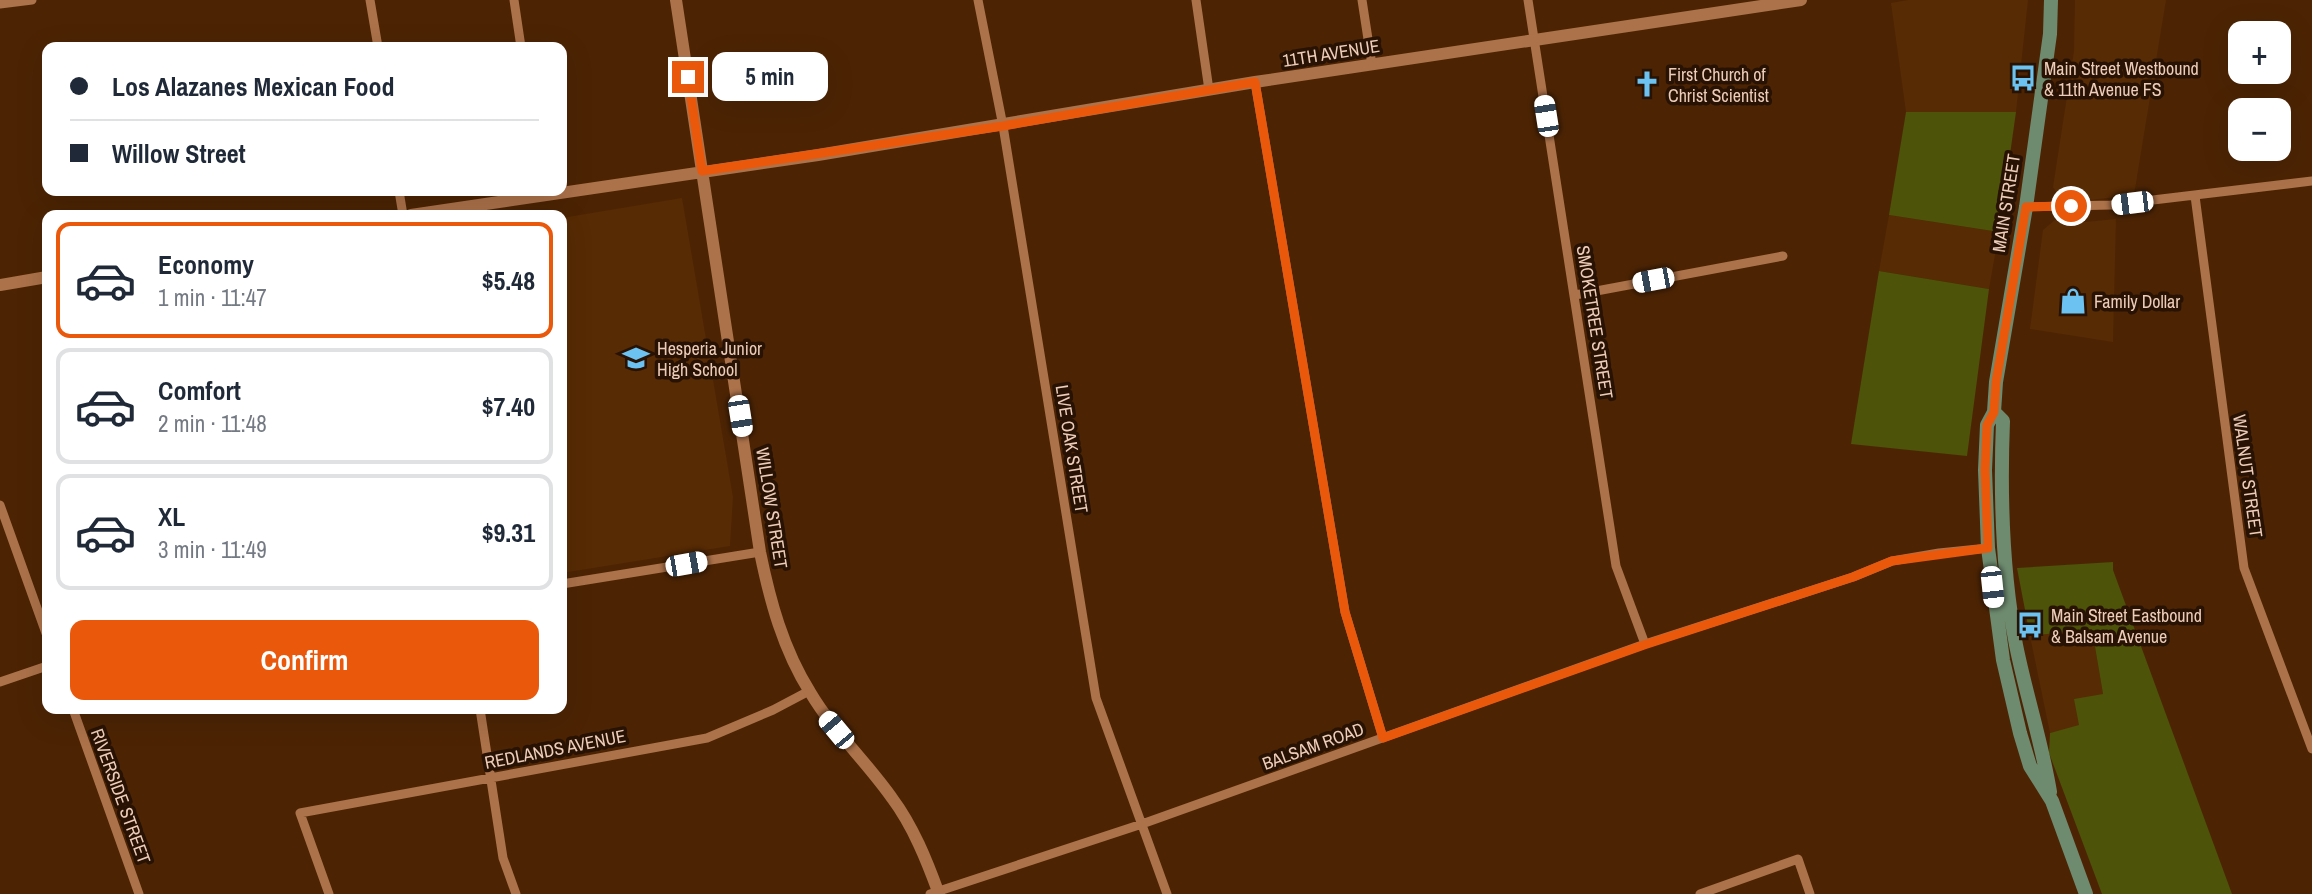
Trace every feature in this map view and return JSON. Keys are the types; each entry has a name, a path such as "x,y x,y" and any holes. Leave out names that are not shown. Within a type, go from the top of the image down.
{"main road":[{"name":"WILLOW STREET","path":"676,0 760,552 780,633 808,691 826,718 901,811 936,893"},
{"name":"11TH AVENUE","path":"567,190 1003,126 1255,82 1801,0"},
{"name":"MAIN STREET","path":"2051,0 2050,34 2026,207 1996,382 1994,412 1987,425 1985,470 1988,548 2003,660 2020,733 2031,766 2052,804 2086,894"},
{"name":"11TH AVENUE","path":"441,210 526,196"},
{"path":"0,285 42,278"},
{"name":"MAIN STREET","path":"1994,412 2003,421 2003,528 2008,592 2016,644 2035,730 2045,761 2052,804"},
{"path":"1988,548 1996,560 2007,620 2016,644"}],"street":[{"path":"0,4 32,0"},
{"path":"370,0 376,42"},
{"path":"514,0 520,42"},
{"name":"LIVE OAK STREET","path":"978,0 1003,126 1096,698 1167,894"},
{"path":"1196,0 1209,90"},
{"path":"1362,0 1371,65"},
{"name":"SMOKETREE STREET","path":"1528,0 1616,566 1644,645"},
{"path":"1255,82 1345,612 1383,738"},
{"path":"2026,207 2111,205 2312,181"},
{"name":"WALNUT STREET","path":"2195,196 2244,568 2312,749"},
{"path":"1575,295 1783,256"},
{"path":"0,505 42,622"},
{"name":"BALSAM ROAD","path":"936,893 1142,824 1644,645 1853,577 1892,561 1988,548"},
{"path":"567,583 760,552"},
{"path":"0,682 42,668"},
{"name":"REDLANDS AVENUE","path":"330,894 300,813 707,738 808,691"},
{"name":"RIVERSIDE STREET","path":"76,714 139,894"},
{"path":"481,714 503,858 516,894"},
{"path":"1700,894 1798,859 1810,894"}],"shaded area":[{"path":"1908,0 2028,0 2016,112 1906,112 1891,3"},
{"path":"2075,0 2166,0 2134,195 2081,201 2061,199 2053,187 2074,51"},
{"name":"Hesperia Junior High School","path":"682,198 733,497 730,546 567,572 567,217"},
{"path":"1889,215 1999,232 1989,289 1879,271"},
{"path":"2116,219 2113,342 2030,329 2043,230 2055,220 2085,222"},
{"path":"2092,628 2103,694 2079,726 2050,733 2030,636"}],"green space":[{"path":"1906,112 2016,112 1999,232 1889,215"},
{"path":"1879,271 1989,289 1967,456 1851,444"},
{"path":"2113,562 2113,570 2232,894 2102,894 2049,753 2050,733 2079,725 2074,699 2103,694 2092,629 2030,636 2017,568"}],"place":[{"name":"Main Street Westbound & 11th Avenue FS","path":"2023,78"},
{"name":"First Church of Christ Scientist","path":"1647,84"},
{"name":"Family Dollar","path":"2073,301"},
{"name":"Hesperia Junior High School","path":"636,358"},
{"name":"Main Street Eastbound & Balsam Avenue","path":"2030,625"}],"route":[{"path":"688,77 702,171 1003,126 1255,82 1345,612 1383,738 1644,645 1853,577 1892,561 1988,548 1985,470 1987,425 1994,412 1996,382 2026,207 2071,206"}]}
